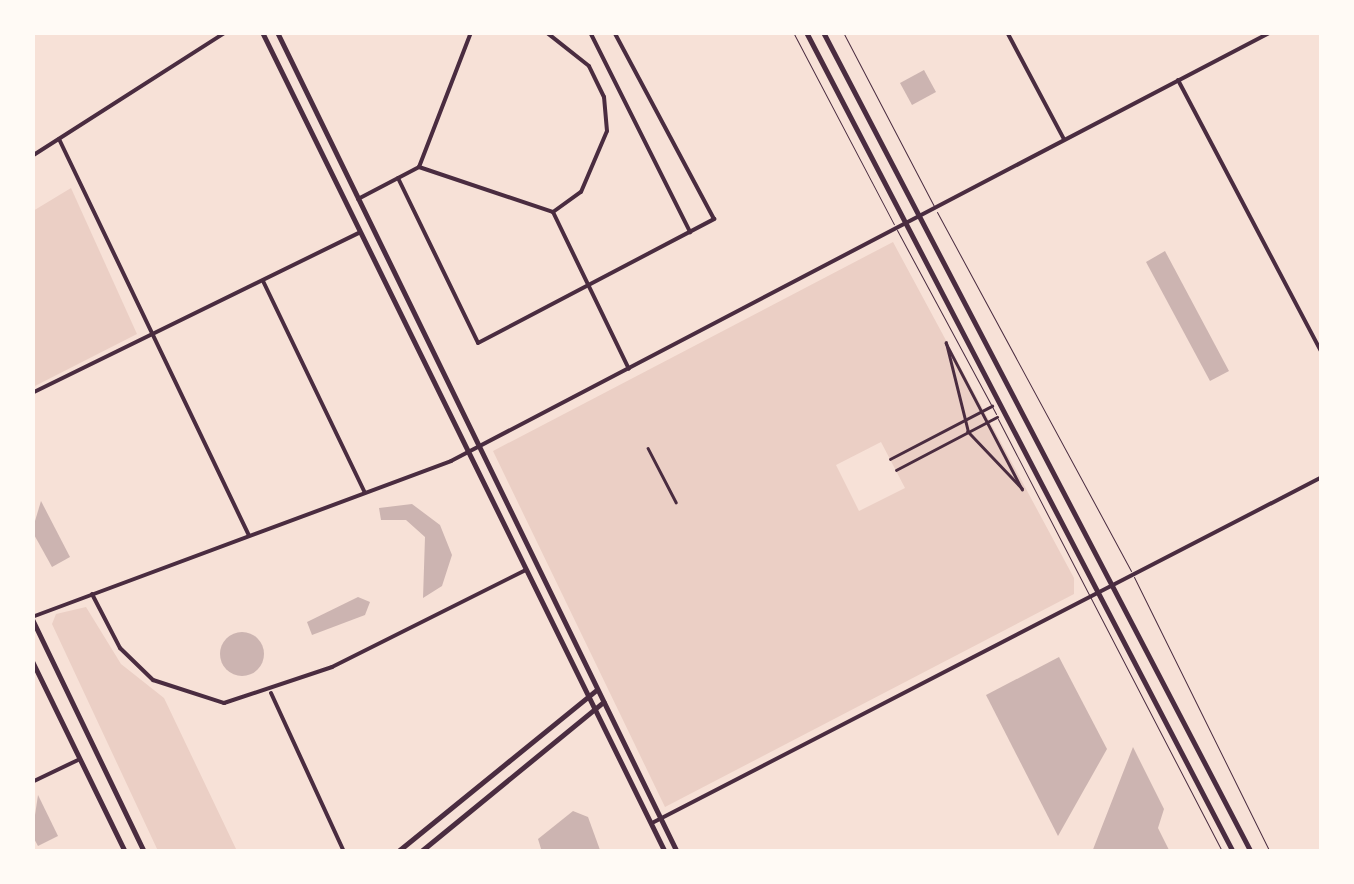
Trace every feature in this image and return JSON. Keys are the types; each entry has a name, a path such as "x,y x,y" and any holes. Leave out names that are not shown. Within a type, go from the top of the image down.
{"main road":[{"path":"262,32 665,852"},
{"path":"277,32 678,852"},
{"path":"806,32 1233,852"},
{"path":"823,32 1116,584 1250,852"},
{"path":"32,618 144,852"},
{"path":"32,661 125,852"},
{"path":"396,852 597,689"},
{"path":"420,852 604,702"}],"street":[{"path":"32,156 226,32"},
{"path":"357,200 419,166 463,34 471,32"},
{"path":"546,32 589,66 608,131 590,178 553,212"},
{"path":"590,32 690,232"},
{"path":"398,178 478,343 714,219 614,32"},
{"path":"1007,32 1065,140"},
{"path":"32,618 469,451 1270,32"},
{"path":"1178,80 1322,353"},
{"path":"58,139 250,536"},
{"path":"419,166 553,212 629,369"},
{"path":"32,393 359,233"},
{"path":"262,281 365,493"},
{"path":"946,343 1022,489 968,432 963,422 946,343"},
{"path":"890,459 992,406"},
{"path":"896,470 997,417"},
{"path":"648,448 676,502"},
{"path":"652,824 1322,477"},
{"path":"92,594 120,648 162,687 224,702 271,692 524,571"},
{"path":"271,692 344,852"},
{"path":"32,782 80,759"}],"lane":[{"path":"793,32 1092,597 1222,852"},
{"path":"843,32 1133,575 1270,852"}],"shaded area":[{"path":"71,188 137,334 33,387 33,211"},
{"path":"893,242 1074,578 1074,594 665,807 493,451","holes":["881,442 905,488 859,511 836,465"]},
{"path":"86,607 121,664 164,698 237,851 158,851 52,624 56,614"}],"building":[{"path":"924,70 936,92 912,105 900,83"},
{"path":"1165,251 1229,371 1210,381 1146,262"},
{"path":"41,501 70,557 52,567 32,531"},
{"path":"412,504 440,525 452,555 442,586 423,598 425,537 406,520 381,520 379,508"},
{"path":"358,597 370,602 365,615 312,635 307,622"},
{"path":"242,632 258,638 264,654 258,670 242,676 226,670 220,654 226,638"},
{"path":"1059,657 1107,749 1058,836 986,695"},
{"path":"1133,747 1164,809 1158,828 1170,852 1092,852"},
{"path":"38,795 58,836 38,846 32,835"},
{"path":"573,811 588,817 600,850 542,852 538,839"}]}
